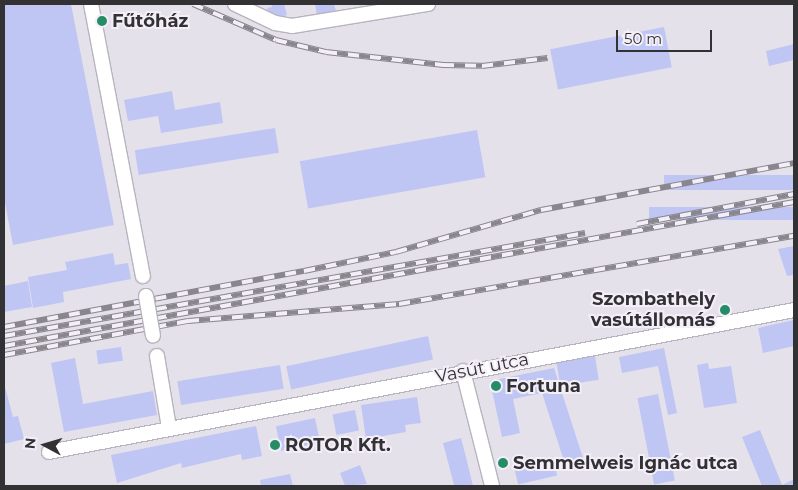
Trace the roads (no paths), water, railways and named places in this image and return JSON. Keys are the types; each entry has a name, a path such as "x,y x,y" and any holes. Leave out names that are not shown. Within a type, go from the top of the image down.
{"street":[{"path":"91,4 143,276"},
{"path":"235,4 275,23 292,26 377,8 428,4"},
{"path":"146,296 153,335"},
{"name":"Vasút utca","path":"49,452 463,371 794,310"},
{"path":"157,356 170,428"},
{"path":"463,371 492,486"}],"railway":[{"path":"193,4 276,40 326,52 443,65 482,66 548,58"},
{"path":"4,327 396,252 541,210 794,163"},
{"path":"637,224 794,194"},
{"path":"4,346 794,202"},
{"path":"4,336 585,233"},
{"path":"4,355 188,321 399,304 794,236"}],"place":[{"name":"Fűtőház","path":"102,21"},
{"name":"Szombathely vasútállomás","path":"725,310"},
{"name":"Fortuna","path":"496,386"},
{"name":"ROTOR Kft.","path":"275,445"},
{"name":"Semmelweis Ignác utca","path":"503,463"}]}
